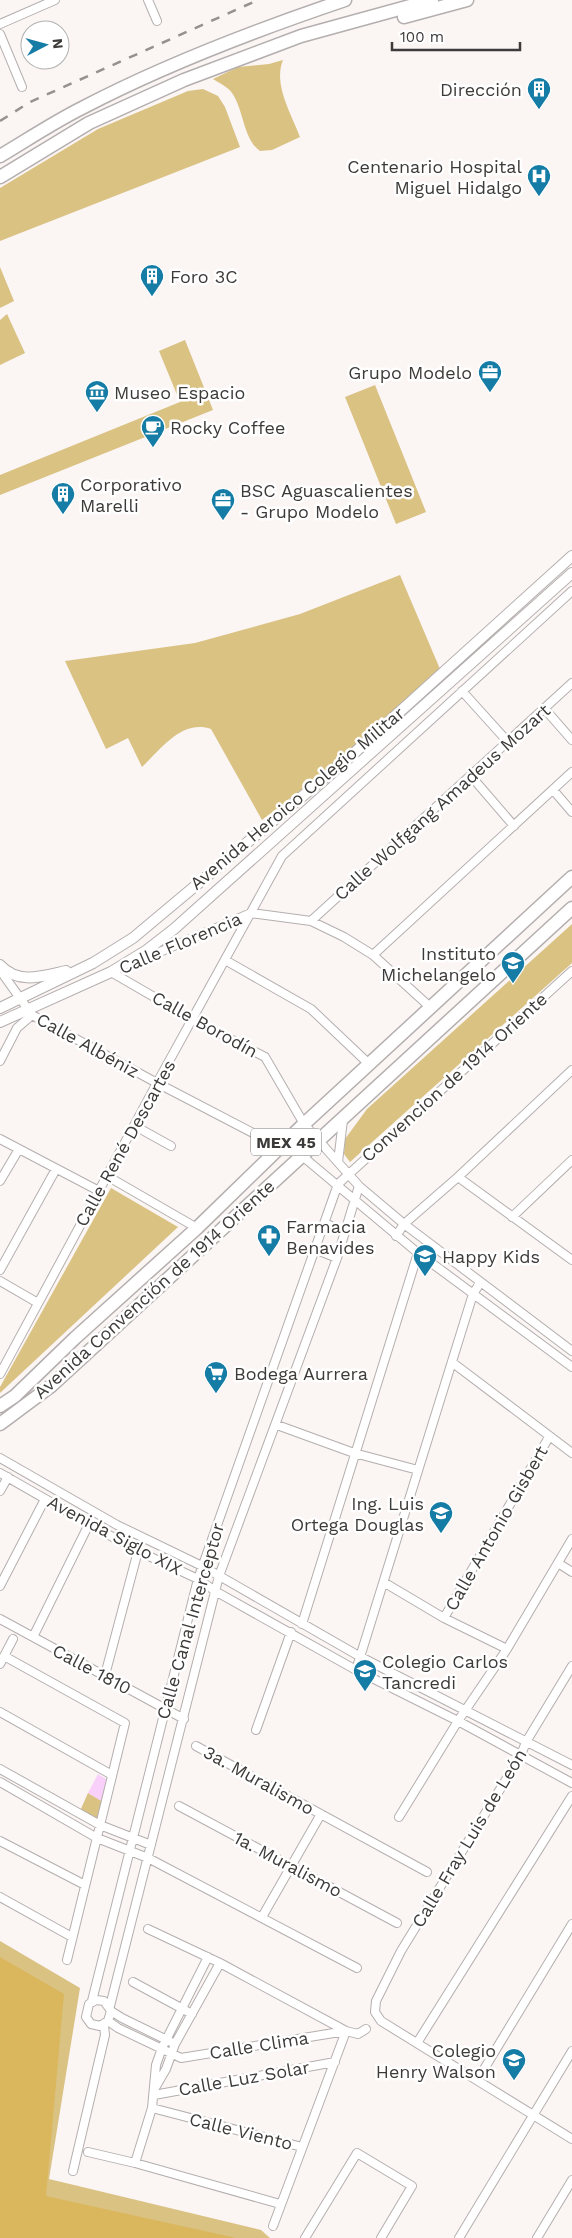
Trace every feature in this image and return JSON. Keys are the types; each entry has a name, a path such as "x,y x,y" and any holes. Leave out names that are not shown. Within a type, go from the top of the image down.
{"main road":[{"path":"0,156 81,108 176,64 345,0"},
{"path":"0,177 89,123 184,80 284,41 334,27 345,32 431,3 467,0"},
{"path":"176,64 184,80"},
{"name":"Avenida Convención de 1914 Oriente","path":"0,1406 15,1396 74,1338 197,1228 304,1124 572,877"},
{"name":"Avenida Convención de 1914 Oriente","path":"0,1424 51,1386 572,908"}],"street":[{"path":"0,24 55,0"},
{"path":"148,0 157,21"},
{"path":"0,34 22,87"},
{"name":"Avenida Heroico Colegio Militar","path":"1,1006 84,968 133,938 353,754 572,556"},
{"name":"Avenida Heroico Colegio Militar","path":"0,1022 30,1012 111,972 148,950 174,929 572,573"},
{"name":"Avenida Heroico Colegio Militar","path":"251,913 282,856 572,591"},
{"name":"Calle Wolfgang Amadeus Mozart","path":"311,921 572,683"},
{"path":"462,690 508,742"},
{"path":"544,708 572,740"},
{"path":"373,955 554,791 572,772"},
{"path":"471,776 514,826"},
{"path":"554,791 572,812"},
{"name":"Calle Florencia","path":"111,972 251,913 311,921 344,937 373,955 430,1007"},
{"name":"Calle René Descartes","path":"0,1374 135,1126 156,1083 251,913"},
{"path":"225,960 311,1009 369,1064"},
{"path":"0,965 10,974 28,978 84,968"},
{"name":"Calle Albéniz","path":"0,970 30,1012 156,1083 280,1147 301,1155 338,1184 396,1236 572,1367"},
{"name":"Convencion de 1914 Oriente","path":"338,1184 572,970"},
{"name":"Calle Borodín","path":"111,972 192,1019 265,1057 304,1124 359,1186 404,1224 480,1283 572,1351"},
{"name":"Calle Albéniz","path":"1,1006 10,1018"},
{"path":"0,1061 17,1028 30,1012"},
{"path":"396,1236 404,1224 458,1177 572,1070"},
{"path":"338,1162 343,1117"},
{"path":"135,1126 172,1146"},
{"path":"0,1139 98,1191"},
{"path":"0,1181 19,1149"},
{"path":"512,1216 570,1164"},
{"path":"0,1270 56,1169"},
{"path":"107,1176 197,1228"},
{"path":"458,1177 572,1260"},
{"name":"Calle Canal Interceptor","path":"92,2002 198,1579 338,1184"},
{"name":"Calle Canal Interceptor","path":"110,2008 219,1576 277,1425 337,1258 359,1186"},
{"path":"325,1223 344,1232"},
{"path":"315,1249 337,1258"},
{"path":"302,1624 418,1253"},
{"path":"0,1281 38,1303"},
{"path":"356,1670 473,1294 480,1283"},
{"path":"453,1363 572,1454"},
{"path":"277,1425 354,1453 418,1470"},
{"name":"Calle Antonio Gisbert","path":"444,1618 549,1438"},
{"name":"Avenida Siglo XIX","path":"0,1458 117,1525 202,1566 359,1656 572,1765"},
{"name":"Avenida Siglo XIX","path":"0,1473 89,1524 198,1579 215,1591 356,1670 458,1721 572,1783"},
{"path":"0,1491 8,1477"},
{"path":"0,1586 45,1498"},
{"path":"33,1636 89,1524"},
{"path":"399,1817 458,1721 466,1712 507,1649 572,1539"},
{"path":"105,1675 138,1550"},
{"path":"558,1563 572,1572"},
{"path":"384,1582 444,1618 507,1649"},
{"name":"Calle 1810","path":"0,1619 184,1719"},
{"path":"256,1730 291,1632"},
{"path":"13,1639 2,1660 125,1723 67,1960"},
{"name":"Calle Fray Luis de León","path":"417,2042 381,2021 375,2012 376,2001 401,1951 572,1666"},
{"path":"0,1712 112,1775"},
{"name":"3a. Muralismo","path":"196,1746 427,1872"},
{"path":"0,1769 100,1825 151,1845"},
{"path":"0,1782 97,1838 148,1858 357,1968"},
{"path":"572,1796 417,2042 572,2139"},
{"name":"1a. Muralismo","path":"179,1806 397,1923"},
{"path":"262,1917 293,1866 321,1814"},
{"path":"0,1841 85,1885"},
{"path":"0,1897 72,1937"},
{"path":"478,2079 572,1924"},
{"path":"148,1929 220,1963 346,2031 273,2226"},
{"path":"135,2163 152,2108 156,2065 165,2038 208,1957"},
{"path":"154,2092 166,2069 175,2044 220,1963"},
{"path":"133,1982 192,2014"},
{"path":"172,2053 106,2023 95,2025 88,2020 86,2008 92,2002 104,2001 110,2008 175,2044"},
{"path":"73,2171 110,2008"},
{"name":"Calle Clima","path":"172,2053 181,2058 346,2031 358,2034 366,2029"},
{"path":"459,2238 572,2051"},
{"name":"Calle Luz Solar","path":"154,2092 335,2062"},
{"name":"Calle Viento","path":"152,2108 302,2147"},
{"path":"88,2152 135,2163 280,2204"},
{"path":"305,2238 357,2153 412,2186 381,2238"},
{"path":"537,2238 572,2180"}],"shaded area":[{"path":"283,60 280,69 280,79 284,99 300,137 272,150 260,151 250,139 232,93 213,79 238,67 269,64"},
{"path":"203,89 218,96 225,107 240,147 0,241 0,188 98,129 188,91"},
{"path":"0,267 14,301 0,308"},
{"path":"7,314 25,353 0,365 0,320"},
{"path":"185,340 213,410 0,495 0,475 180,402 159,351"},
{"path":"375,385 426,512 396,524 345,397"},
{"path":"400,575 440,669 332,766 262,820 211,729 200,727 181,732 165,744 142,767 128,738 106,749 65,661 195,643 300,614"},
{"path":"572,924 572,963 350,1162 344,1154 345,1139 367,1109"},
{"path":"111,1188 178,1227 0,1393 0,1387"},
{"path":"98,1774 111,1782 105,1803 88,1793"},
{"path":"88,1793 105,1803 100,1823 80,1811"},
{"path":"0,1941 80,1988 49,2179 261,2230 270,2238 0,2238"},
{"path":"0,1957 64,1994 46,2196 236,2238 0,2238"}],"railway":[{"path":"0,121 30,102 258,0"}],"place":[{"name":"Dirección","path":"539,110"},
{"name":"Centenario Hospital Miguel Hidalgo","path":"539,197"},
{"name":"Foro 3C","path":"152,297"},
{"name":"Grupo Modelo","path":"490,393"},
{"name":"Museo Espacio","path":"97,413"},
{"name":"Rocky Coffee","path":"153,448"},
{"name":"Corporativo Marelli","path":"63,515"},
{"name":"BSC Aguascalientes - Grupo Modelo","path":"223,521"},
{"name":"Instituto Michelangelo","path":"513,984"},
{"name":"Farmacia Benavides","path":"269,1257"},
{"name":"Happy Kids","path":"425,1277"},
{"name":"Bodega Aurrera","path":"216,1394"},
{"name":"Ing. Luis Ortega Douglas","path":"441,1534"},
{"name":"Colegio Carlos Tancredi","path":"365,1692"},
{"name":"Colegio Henry Walson","path":"514,2081"}]}
